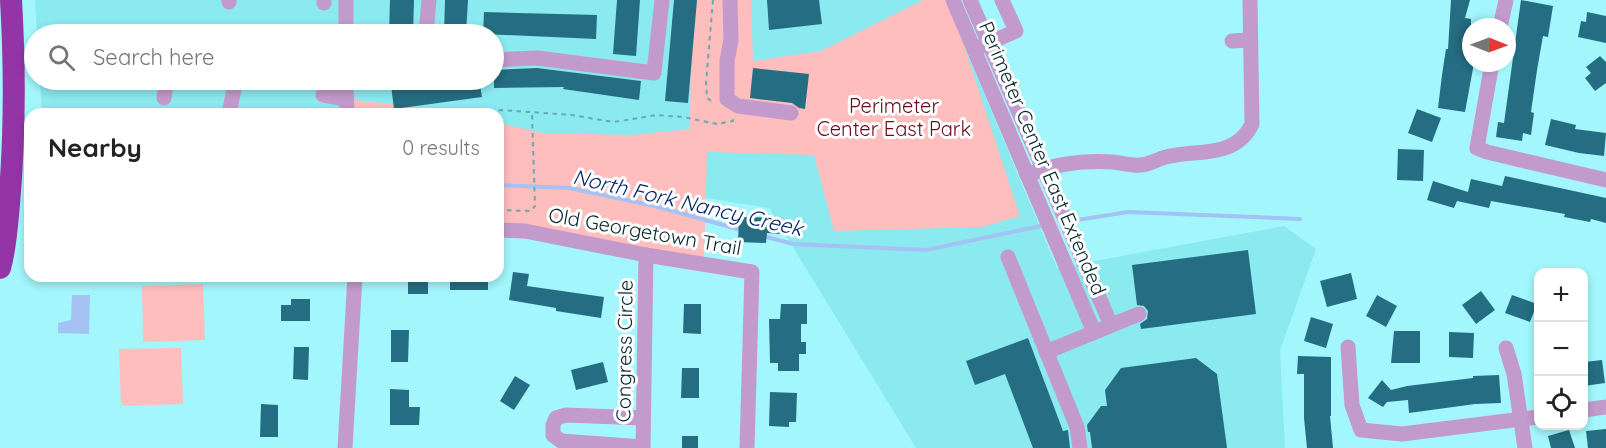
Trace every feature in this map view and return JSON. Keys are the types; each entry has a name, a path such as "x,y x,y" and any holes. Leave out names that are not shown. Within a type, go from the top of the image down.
{"highway":[{"path":"0,268 4,254 11,178 14,59 11,0"}],"street":[{"path":"346,0 346,24"},
{"path":"427,24 429,0"},
{"path":"504,60 537,58 654,73 662,0"},
{"path":"730,0 731,40 727,61 727,99 738,106 791,113"},
{"name":"Perimeter Center East Extended","path":"953,0 981,46 1043,168 1111,326"},
{"name":"Perimeter Center East Extended","path":"970,0 981,46 1027,175 1094,332"},
{"path":"981,46 1016,31 1002,0"},
{"path":"1027,175 1043,168 1068,164 1110,162 1141,165 1167,157 1210,152 1239,141 1247,135 1252,124 1250,0"},
{"path":"1502,18 1506,0"},
{"path":"1232,41 1250,40"},
{"path":"1490,72 1477,148 1606,180"},
{"path":"164,98 165,90"},
{"path":"230,108 234,90"},
{"path":"323,95 347,107 346,90"},
{"name":"Old Georgetown Trail","path":"504,230 525,231 646,255 752,272 747,448"},
{"name":"Congress Circle","path":"643,448 646,255"},
{"path":"1008,257 1077,426 1080,448"},
{"path":"345,448 355,282"},
{"path":"1046,352 1139,314"},
{"path":"1348,347 1352,405 1361,430 1402,434 1534,418"},
{"path":"1506,348 1514,374 1525,448"},
{"path":"1588,410 1606,407"},
{"path":"643,418 566,415 556,418 553,425 553,435 561,441 643,448"}],"path":[{"path":"713,0 706,98 715,104"},
{"path":"504,110 572,115 614,122 656,115 683,117 717,124 733,121 732,114"},
{"path":"504,210 531,211 535,206 532,112"}],"shaded area":[{"path":"35,0 945,0 1057,268 1284,226 1316,249 1280,351 1285,448 916,448 769,208 504,166 504,108 42,108 41,90 504,90 504,24 36,24"},
{"path":"72,295 90,295 89,334 58,333 58,323 71,320"}],"green space":[{"name":"Perimeter Center East Park","path":"691,0 751,0 753,61 821,51 923,0 949,0 1020,216 982,227 834,231 814,155 707,152 704,262 646,251 504,237 504,124 544,133 630,135 690,129"},
{"path":"346,99 428,108 347,108"},
{"path":"203,284 205,340 143,342 142,286"},
{"path":"181,348 183,404 121,406 119,349"}],"building":[{"path":"390,0 414,0 413,24 389,24"},
{"path":"445,0 468,0 467,24 444,24"},
{"path":"617,0 640,0 636,56 613,54"},
{"path":"674,0 697,0 688,103 665,101"},
{"path":"767,0 819,0 822,24 769,30"},
{"path":"1451,0 1470,0 1465,18 1462,18 1462,72 1472,72 1465,112 1438,108 1446,49 1448,49"},
{"path":"1521,0 1553,6 1548,37 1543,36 1537,70 1531,112 1534,113 1531,135 1523,133 1522,141 1496,137 1498,122 1504,123 1511,72 1516,72 1516,36"},
{"path":"484,12 597,15 596,39 504,35 504,24 483,24"},
{"path":"1587,12 1606,16 1606,43 1578,37 1581,21 1586,22"},
{"path":"1600,56 1606,62 1606,83 1595,91 1585,78 1591,73 1586,67"},
{"path":"537,68 641,81 639,100 563,89 564,87 504,88 504,70"},
{"path":"753,68 809,74 805,109 792,103 750,98"},
{"path":"392,90 481,90 482,97 401,108 394,108"},
{"path":"1417,109 1441,118 1432,142 1408,133"},
{"path":"1551,119 1576,125 1575,129 1606,133 1604,156 1545,145"},
{"path":"1398,149 1424,150 1423,181 1397,180"},
{"path":"1505,176 1606,198 1606,223 1591,219 1590,222 1564,217 1565,214 1491,201 1489,208 1457,201 1454,208 1427,200 1433,181 1468,192 1471,179 1502,186"},
{"path":"739,217 782,218 781,234 767,233 766,243 738,242"},
{"path":"1248,250 1256,314 1141,329 1140,324 1147,319 1148,311 1144,306 1137,305 1132,265"},
{"path":"513,272 529,274 527,286 604,297 601,318 509,300"},
{"path":"1351,273 1357,299 1327,307 1320,281"},
{"path":"408,282 428,282 428,294 408,294"},
{"path":"450,282 488,282 488,290 450,290"},
{"path":"1481,291 1495,310 1476,324 1462,305"},
{"path":"1377,295 1397,306 1386,327 1366,316"},
{"path":"1512,295 1534,303 1534,312 1530,322 1505,313"},
{"path":"291,299 310,299 310,321 281,321 281,305 291,305"},
{"path":"684,304 701,304 701,334 683,333"},
{"path":"781,304 807,304 807,324 801,324 801,342 806,342 806,354 799,354 799,371 778,371 778,363 770,363 769,319 780,319"},
{"path":"1311,317 1333,324 1326,348 1304,341"},
{"path":"391,330 409,330 408,362 391,362"},
{"path":"1394,331 1420,331 1420,363 1391,363"},
{"path":"1449,332 1474,333 1473,358 1449,357"},
{"path":"1028,338 1063,431 1068,430 1070,448 1033,448 1005,374 975,385 966,361"},
{"path":"294,347 309,347 308,380 293,379"},
{"path":"1298,356 1331,357 1330,416 1333,448 1307,448 1304,374 1297,374"},
{"path":"1196,358 1217,374 1227,448 1092,448 1087,425 1101,406 1107,406 1105,390 1121,368"},
{"path":"1602,360 1605,383 1588,385 1588,362"},
{"path":"603,362 608,382 576,390 571,370"},
{"path":"682,368 699,368 699,398 681,398"},
{"path":"1499,375 1501,403 1475,404 1409,413 1408,400 1387,402 1383,407 1368,398 1382,380 1391,390 1473,378 1473,376"},
{"path":"515,376 530,385 514,410 500,401"},
{"path":"390,389 409,390 409,407 420,407 419,425 390,425"},
{"path":"770,392 797,393 796,422 789,422 789,427 769,426"},
{"path":"261,404 278,405 278,437 260,437"},
{"path":"1606,429 1606,448 1588,448 1586,431"},
{"path":"1569,430 1575,448 1551,448 1548,436"},
{"path":"682,436 698,436 698,448 682,448"}],"waterway":[{"name":"North Fork Nancy Creek","path":"504,185 569,188 655,206 741,230"},
{"name":"North Fork Nancy Creek","path":"1071,221 1128,212 1300,219"},
{"name":"North Fork Nancy Creek","path":"763,236 793,244 926,250 1045,225"}]}
